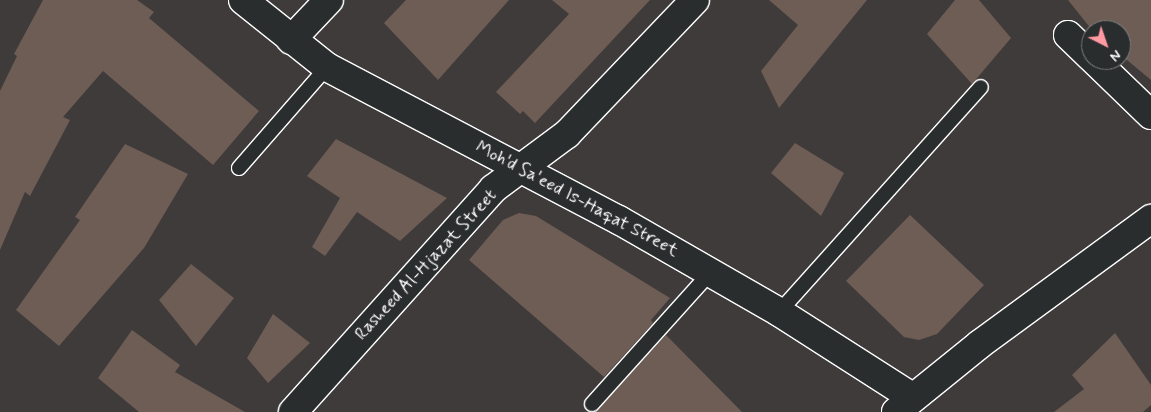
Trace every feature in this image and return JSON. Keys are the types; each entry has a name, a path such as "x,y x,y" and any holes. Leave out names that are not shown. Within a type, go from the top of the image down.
{"street":[{"name":"Moh'd Sa'eed Is-Haqat Street","path":"243,0 327,67 520,167 711,272 779,312 904,405"},
{"path":"291,40 328,0"},
{"name":"Rasheed Al-Hjazat Street","path":"292,412 493,189 566,134 695,0"},
{"path":"1068,35 1081,47"},
{"path":"1104,70 1151,115"},
{"path":"904,405 1151,219"}],"lane":[{"path":"239,168 327,67"},
{"path":"779,312 981,87"},
{"path":"592,404 711,272"}],"building":[{"path":"43,0 137,0 154,12 149,18 259,111 213,165 103,71 63,117 70,120 30,196 25,192 0,250 0,91 17,56 14,54"},
{"path":"406,0 509,0 438,80 384,23"},
{"path":"552,0 650,0 535,123 523,111 520,114 496,92 569,14"},
{"path":"769,0 867,0 779,108 761,71 798,25"},
{"path":"955,0 979,0 1011,38 972,84 927,34"},
{"path":"1068,0 1151,0 1151,80 1131,63 1131,20 1084,20"},
{"path":"336,139 447,198 400,241 357,212 325,256 312,247 340,198 307,176"},
{"path":"795,143 844,173 821,216 771,173"},
{"path":"125,144 188,174 144,248 59,346 16,310 80,220 75,217"},
{"path":"519,213 536,216 670,298 651,320 653,323 604,377 469,260 503,220"},
{"path":"910,215 984,285 937,334 919,340 904,337 846,281"},
{"path":"191,264 234,298 196,346 159,300"},
{"path":"273,314 310,343 268,383 247,358"},
{"path":"132,330 180,365 175,372 245,412 139,412 98,378"},
{"path":"1115,333 1151,385 1151,405 1143,412 1054,412 1084,389 1072,375"},
{"path":"666,335 742,412 595,412"}]}
